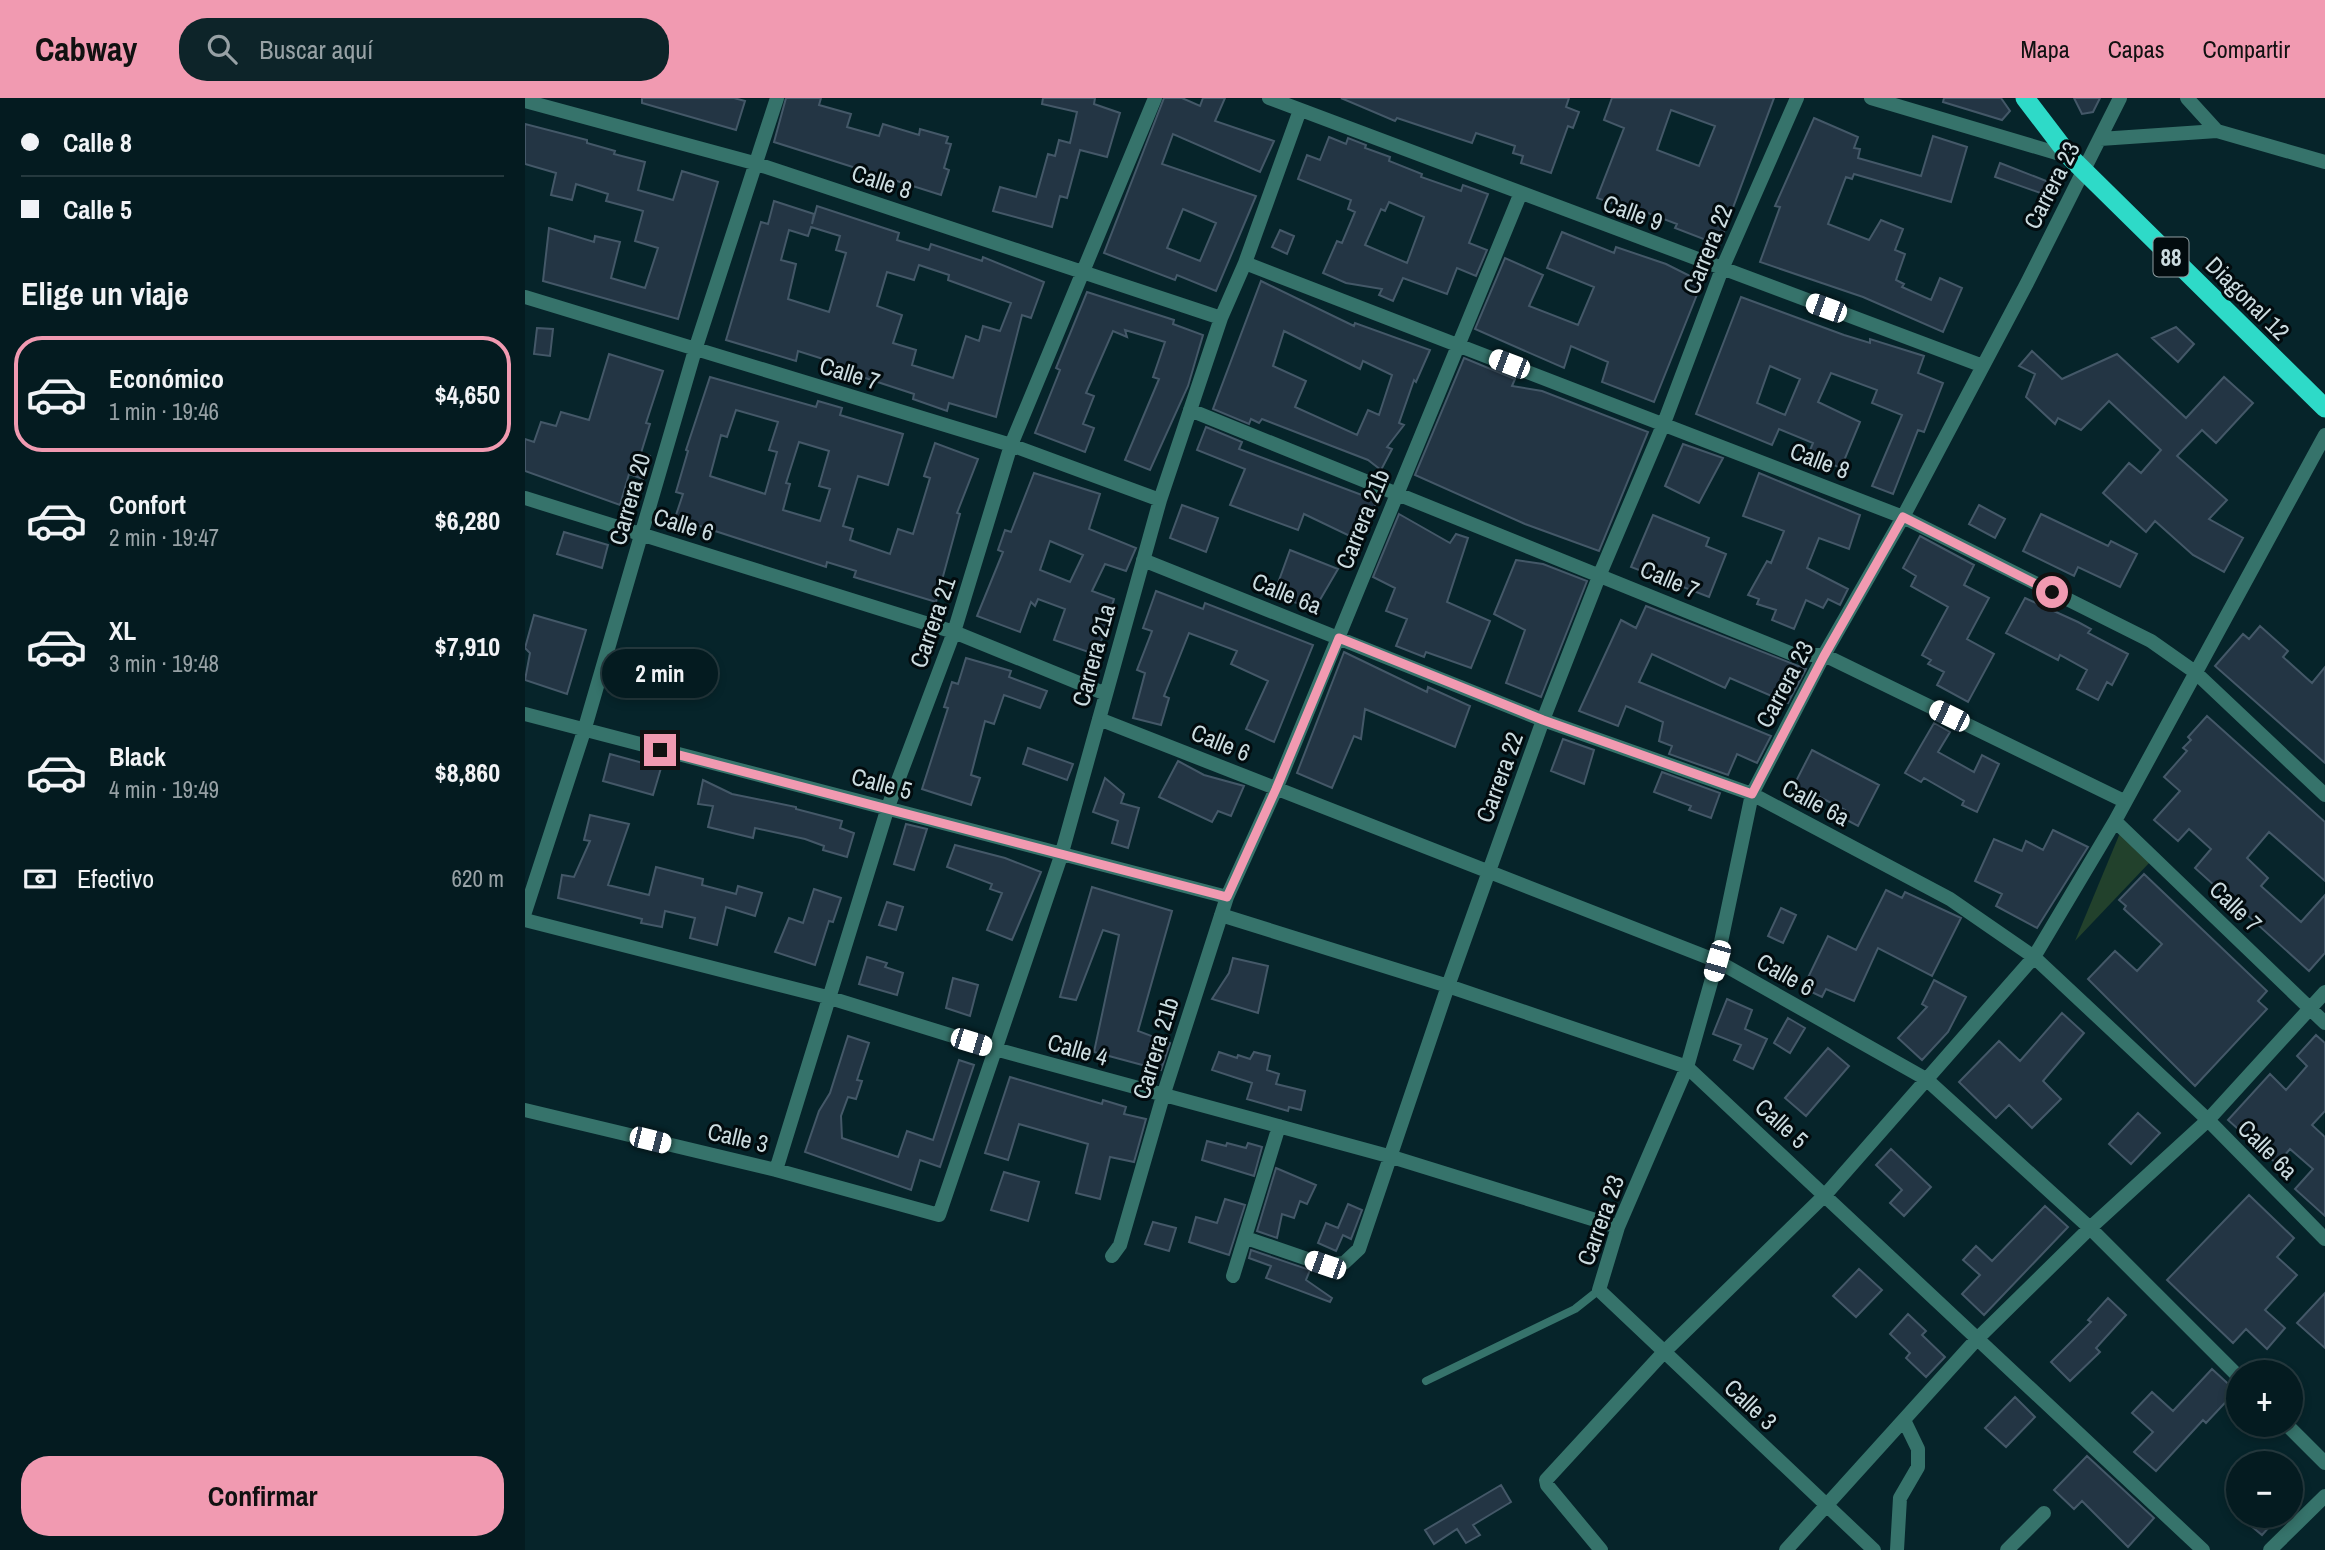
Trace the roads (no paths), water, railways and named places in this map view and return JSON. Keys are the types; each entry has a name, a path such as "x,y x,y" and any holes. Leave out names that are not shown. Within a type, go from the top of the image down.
{"highway":[{"name":"Diagonal 12","path":"2025,98 2084,172 2325,408"}],"street":[{"name":"Carrera 20","path":"525,912 584,731 695,350 777,98"},
{"name":"Carrera 21","path":"776,1170 827,997 888,807 954,632 1011,445 1154,98"},
{"name":"Calle 9","path":"1269,98 1520,195 1983,366"},
{"name":"Carrera 22","path":"1246,1238 1325,1265 1344,1263 1360,1249 1448,986 1543,720 1600,574 1664,423 1722,269 1797,98"},
{"path":"1871,98 2070,157"},
{"name":"Carrera 23","path":"1599,1290 1618,1227 1688,1067 1717,961 1752,794 1824,656 1903,517 1983,366 2120,98"},
{"path":"2187,98 2217,131"},
{"name":"Calle 8","path":"525,102 754,163 1221,318"},
{"name":"Carrera 21a","path":"939,1215 1061,856 1160,500 1221,318 1245,263 1300,110"},
{"path":"2100,139 2217,131 2325,162"},
{"name":"Carrera 21b","path":"1112,1256 1120,1245 1163,1096 1227,897 1276,789 1520,195"},
{"name":"Calle 8","path":"1245,263 1903,517 2151,641 2195,672 2325,794"},
{"name":"Calle 7","path":"525,297 1011,445 1160,500"},
{"name":"Calle 7","path":"1190,410 1795,655 1824,656 2124,801"},
{"path":"1601,1550 1547,1485 1546,1480 1663,1353 1826,1194 2034,957 2115,821 2325,435"},
{"name":"Calle 6","path":"525,498 954,632 1106,695"},
{"name":"Calle 6a","path":"1143,559 1543,720 1752,794 1950,899 2034,957 2208,1121 2325,1239"},
{"name":"Calle 5","path":"525,714 888,807 1061,856 1227,897"},
{"name":"Calle 6","path":"1099,719 1717,961 1926,1079 2090,1228 2226,1364"},
{"name":"Calle 7","path":"2115,821 2325,1023"},
{"name":"Calle 5","path":"1221,915 1448,986 1688,1067 1826,1194 1976,1340 2203,1550"},
{"name":"Calle 4","path":"525,920 827,997 995,1049 1392,1157 1618,1227"},
{"path":"1786,1550 1976,1340 2090,1228 2208,1121 2325,992"},
{"name":"Calle 3","path":"525,1110 776,1170 939,1215"},
{"path":"1233,1276 1279,1126"},
{"name":"Calle 3","path":"1599,1290 1874,1550"},
{"path":"1897,1550 1900,1497 1918,1467 1918,1449 1904,1420"},
{"path":"2299,1437 2325,1463"},
{"path":"2270,1550 2325,1496"},
{"path":"2007,1550 2044,1513"}],"lane":[{"path":"1426,1381 1575,1309 1599,1290"}]}
